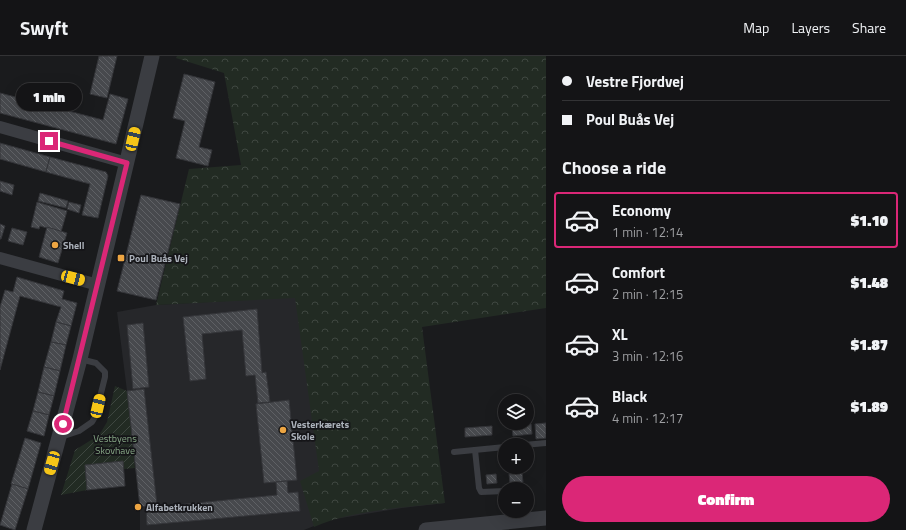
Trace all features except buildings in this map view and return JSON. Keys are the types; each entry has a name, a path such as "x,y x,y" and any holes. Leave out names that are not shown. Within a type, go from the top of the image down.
{"street":[{"path":"33,528 60,438 80,359 152,56"},
{"path":"0,127 127,163"},
{"path":"0,258 98,285"},
{"path":"428,530 546,518"},
{"path":"530,530 546,528"}],"lane":[{"path":"60,438 87,427 95,417 105,377 104,372 96,363 80,359"},
{"path":"534,444 546,443"},
{"path":"454,452 498,448"},
{"path":"475,450 479,488 481,492 498,491"}],"shaded area":[{"name":"Vesterkærets Skole","path":"295,297 445,503 402,508 329,520 304,530 140,530 140,507 117,312 156,305"}],"green space":[{"path":"177,56 546,56 546,308 422,327 445,503 360,513 314,527 300,481 319,471 295,298 156,305 189,169 241,165 224,73 176,58"},
{"name":"Vestbyens Skovhave","path":"115,386 127,391 135,468 124,469 123,461 85,465 87,490 61,495 75,450 96,437 107,422"}],"place":[{"name":"Shell","path":"55,245"},
{"name":"Poul Buås Vej","path":"121,258"},
{"name":"Vesterkærets Skole","path":"283,430"},
{"name":"Alfabetkrukken","path":"138,507"}],"route":[{"path":"49,141 127,163 63,424"}]}
